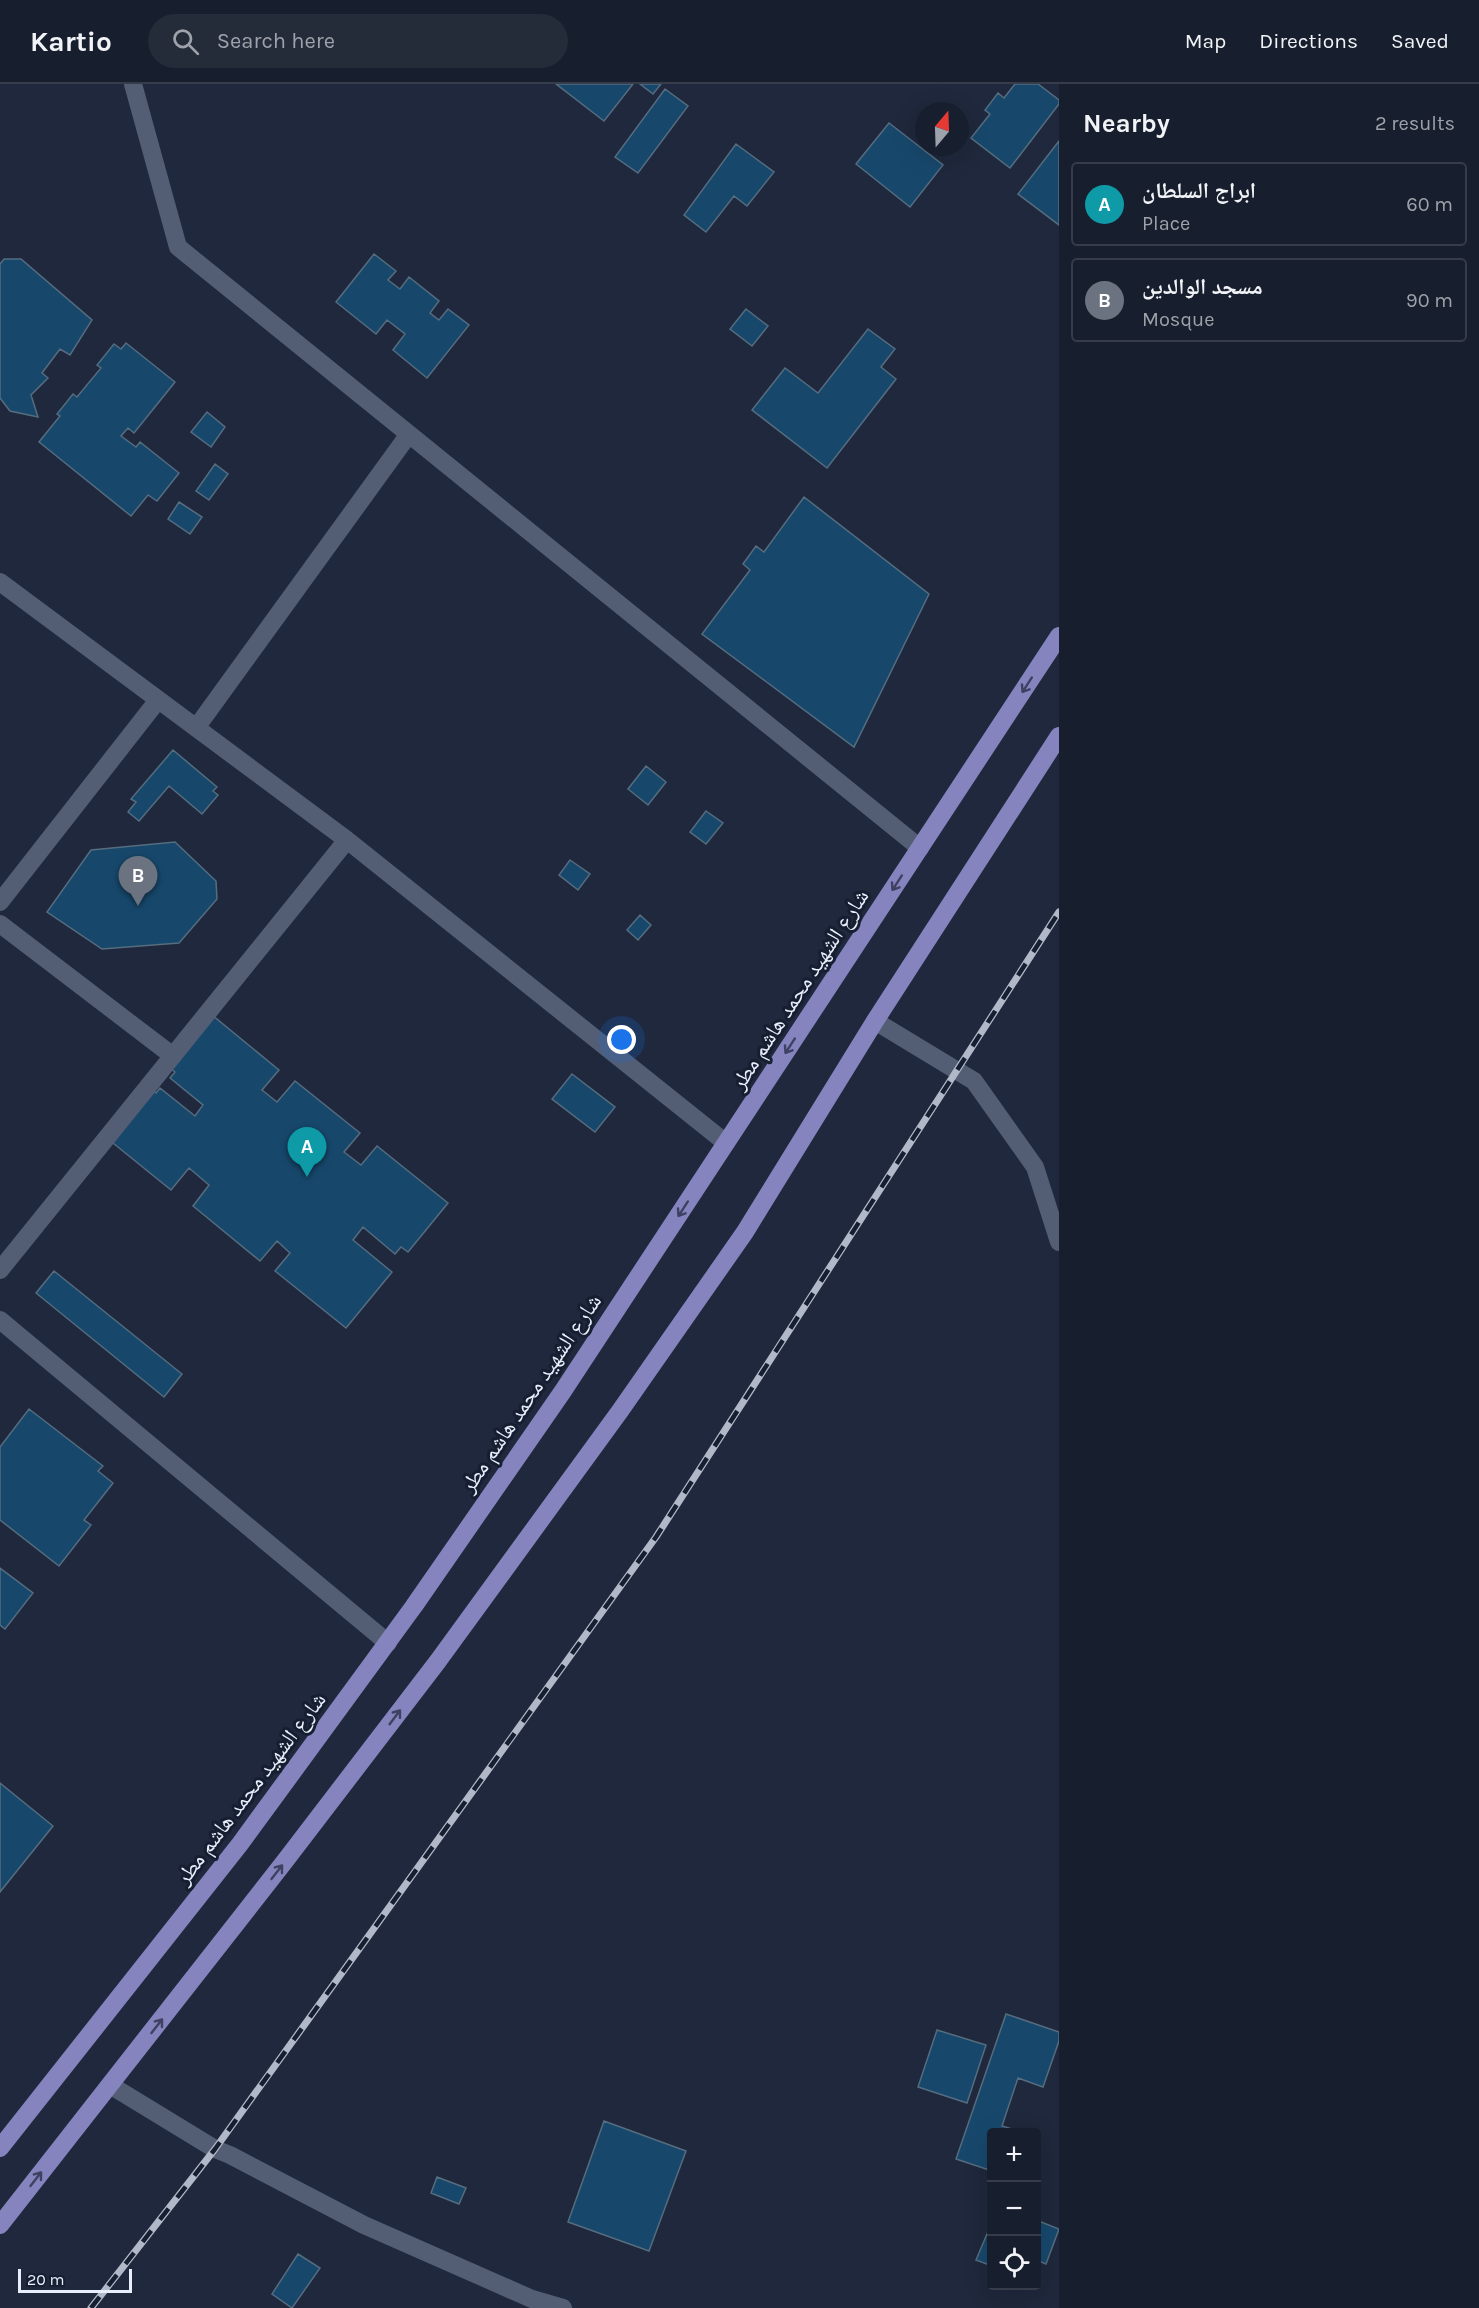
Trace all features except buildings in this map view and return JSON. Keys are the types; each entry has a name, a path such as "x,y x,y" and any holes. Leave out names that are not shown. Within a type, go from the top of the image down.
{"main road":[{"name":"شارع الشهيد محمد هاشم مطر","path":"2,2141 240,1844 388,1642 562,1391 1059,636"},
{"path":"0,2225 285,1862 438,1661 620,1411 745,1232 876,1021 1059,736"}],"street":[{"path":"133,84 178,247 920,848"},
{"path":"196,728 409,434"},
{"path":"0,582 347,840 726,1143"},
{"path":"0,902 158,700"},
{"path":"0,1270 347,840"},
{"path":"0,924 173,1056"},
{"path":"876,1021 974,1081 1035,1167 1059,1242"},
{"path":"0,1320 388,1642"},
{"path":"110,2085 215,2150 230,2155 364,2225 532,2299 563,2308"}],"railway":[{"path":"91,2308 215,2149 656,1537 1059,912"}],"place":[{"name":"مسجد الوالدين","path":"138,906"},
{"name":"ابراج السلطان","path":"307,1177"}]}
